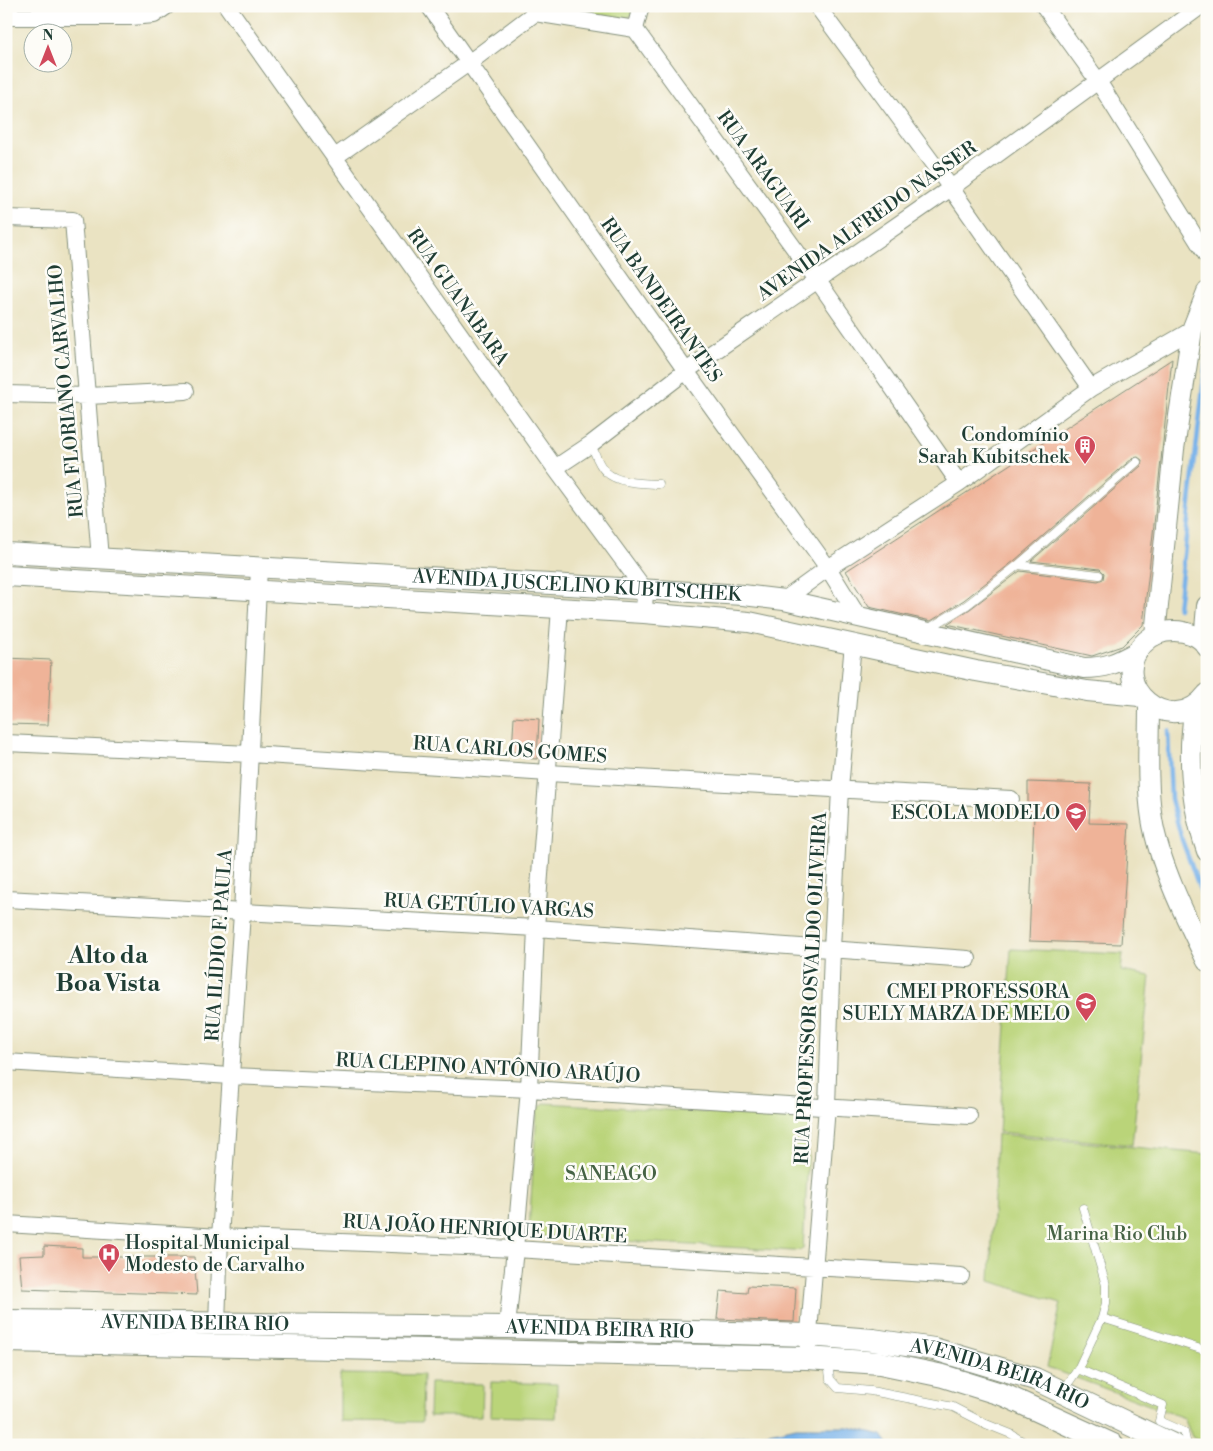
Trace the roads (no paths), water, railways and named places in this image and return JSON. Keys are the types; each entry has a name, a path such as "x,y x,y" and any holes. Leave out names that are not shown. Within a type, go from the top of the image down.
{"main road":[{"name":"AVENIDA BEIRA RIO","path":"6,1321 507,1327 808,1335 895,1342 934,1349 1035,1380 1174,1445"},
{"name":"AVENIDA BEIRA RIO","path":"6,1341 817,1359 880,1363 959,1381 1004,1395 1113,1445"}],"street":[{"path":"6,17 130,18 154,15 167,6"},
{"name":"RUA GUANABARA","path":"227,6 555,468 645,590"},
{"name":"RUA BANDEIRANTES","path":"430,6 686,371 828,568 859,618"},
{"path":"335,157 470,62 535,10 636,29 641,6"},
{"path":"817,6 951,188 1091,388"},
{"path":"1044,6 1098,82 1207,256"},
{"name":"AVENIDA ALFREDO NASSER","path":"555,468 591,444 686,371 951,188 1098,82 1192,9"},
{"name":"RUA ARAGUARI","path":"636,29 818,281 959,483"},
{"name":"RUA FLORIANO CARVALHO","path":"6,218 72,220 88,396 93,490 106,559"},
{"path":"1207,292 1192,330 1174,448 1155,635 1168,631 1182,631 1206,645 1207,606"},
{"path":"784,600 828,568 959,483 1091,388 1192,330"},
{"path":"6,394 88,396 186,391"},
{"name":"AVENIDA JUSCELINO KUBITSCHEK","path":"6,554 743,595 784,600 1084,668 1102,668 1118,663 1137,652 1141,645 1155,635"},
{"path":"106,559 113,582"},
{"name":"RUA ILÍDIO F. PAULA","path":"217,1324 220,1237 242,912 259,568"},
{"name":"AVENIDA JUSCELINO KUBITSCHEK","path":"6,576 644,613 748,622 976,670 1068,688 1144,700 1160,710 1172,712 1202,701"},
{"path":"485,604 487,581"},
{"path":"644,613 645,590"},
{"path":"507,1327 529,1089 536,928 560,608"},
{"name":"RUA PROFESSOR OSVALDO OLIVEIRA","path":"817,1359 808,1335 827,1107 840,789 853,643"},
{"path":"1137,652 1132,674 1134,686 1144,700 1152,820 1157,841 1175,889 1207,961"},
{"path":"1202,701 1191,773 1194,803 1207,851"},
{"name":"RUA CARLOS GOMES","path":"6,743 250,754 548,773 1011,798"},
{"name":"RUA GETÚLIO VARGAS","path":"6,899 536,928 968,959"},
{"name":"RUA CLEPINO ANTÔNIO ARAÚJO","path":"6,1062 231,1076 529,1089 969,1116"},
{"name":"RUA JOÃO HENRIQUE DUARTE","path":"6,1224 220,1237 515,1249 961,1276"}],"lane":[{"path":"591,444 599,463 606,472 617,479 659,484"},
{"path":"922,632 967,605 1018,566 1137,462"},
{"path":"1018,566 1099,575"},
{"path":"1062,1392 1078,1369 1102,1318 1106,1303 1106,1285 1083,1208"},
{"path":"1102,1318 1207,1351"},
{"path":"817,1359 830,1380 838,1388 870,1391 953,1407 1011,1434 1022,1442 1021,1445"},
{"path":"1078,1369 1163,1405 1159,1421 1184,1432 1187,1445"}],"water":[{"path":"796,1427 849,1427 882,1435 889,1445 680,1445 753,1436"}],"waterway":[{"path":"1178,608 1207,352"},
{"path":"1168,731 1171,799 1182,840 1201,892 1207,903"}],"place":[{"name":"Condomínio Sarah Kubitschek","path":"1085,465"},
{"name":"ESCOLA MODELO","path":"1076,832"},
{"name":"CMEI PROFESSORA SUELY MARZA DE MELO","path":"1086,1022"},
{"name":"Hospital Municipal Modesto de Carvalho","path":"109,1273"}],"district":[{"name":"Alto da Boa Vista","path":"108,970"}],"park label":[{"name":"SANEAGO","path":"611,1174"},
{"name":"Marina Rio Club","path":"1117,1234"}]}
